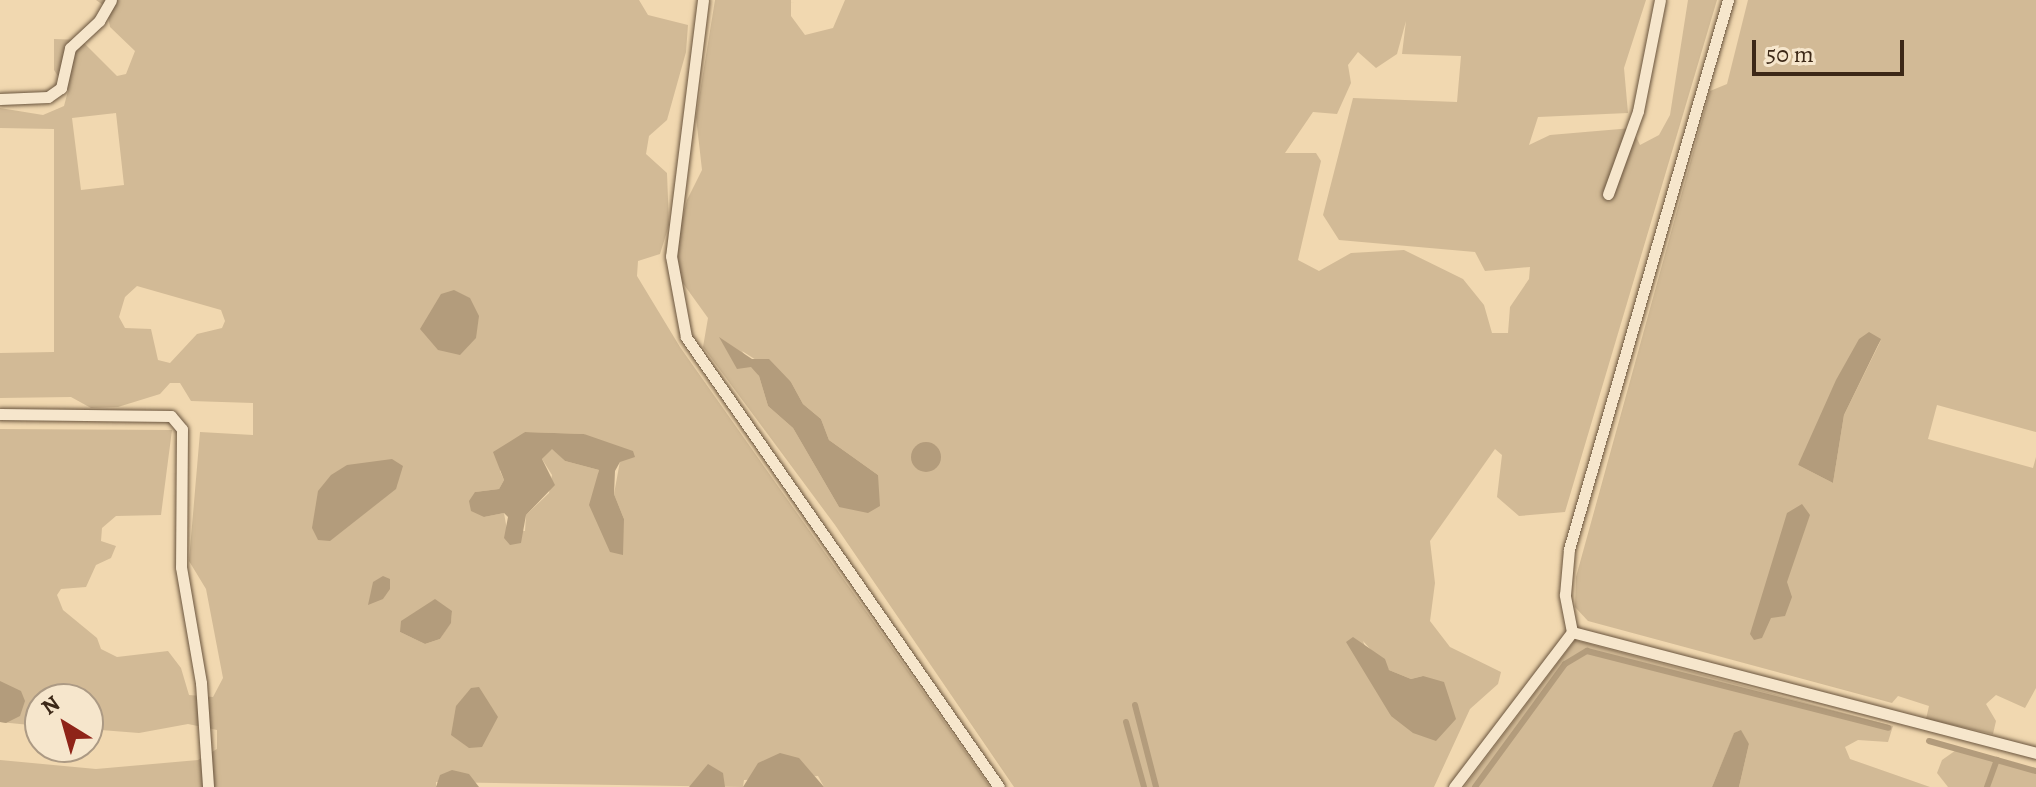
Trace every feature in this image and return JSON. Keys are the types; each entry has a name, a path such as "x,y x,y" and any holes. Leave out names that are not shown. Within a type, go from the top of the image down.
{"lane":[{"path":"0,99 48,97 61,88 70,48 99,21 111,0"},
{"path":"703,0 671,256 686,337 999,787"},
{"path":"1608,194 1638,111 1660,0"},
{"path":"1454,787 1572,632 1565,595 1569,549 1728,0"},
{"path":"0,414 171,416 182,429 181,567 201,683 208,787"},
{"path":"1572,632 2036,753"}],"shaded area":[{"path":"96,0 639,0 648,15 688,25 686,52 667,120 649,136 646,154 667,173 669,225 660,254 638,261 637,276 680,347 990,787 824,787 818,776 744,780 743,787 436,782 436,787 0,787 0,760 96,769 198,760 217,749 217,730 188,724 139,733 104,730 104,683 24,683 24,724 0,722 0,429 172,430 161,515 116,516 102,528 101,541 116,546 111,558 96,565 86,587 61,589 57,595 63,610 97,638 101,649 117,657 168,651 181,668 189,695 213,697 223,678 206,589 189,561 200,432 253,435 253,403 191,401 180,383 170,383 160,394 118,407 91,408 71,397 0,398 0,353 54,352 54,129 0,128 0,108 43,115 64,106 68,91 54,70 54,39 81,40 117,76 126,74 135,51 110,27 106,7","holes":["116,113 124,185 81,190 72,118","137,286 221,310 225,321 222,328 197,334 170,363 158,360 151,329 125,328 119,317 125,297","525,432 584,434 620,461 614,494 624,519 595,493 599,470 565,461 552,448 542,459 552,475 549,493 526,515 525,531 507,530 504,513 484,517 475,492 499,489 504,480 500,471","452,611 451,622 440,639 425,644 400,632"]},
{"path":"715,0 791,0 791,16 805,35 833,28 845,0 1646,0 1624,68 1628,113 1538,117 1529,145 1550,135 1632,128 1640,145 1659,135 1670,115 1688,0 1717,0 1565,512 1519,516 1497,497 1502,455 1495,449 1430,541 1435,583 1430,621 1450,647 1501,672 1498,684 1470,709 1434,787 1014,787 835,525 703,347 708,318 677,275 677,239 687,200 702,170 696,117","holes":["1406,21 1402,54 1461,56 1457,102 1353,98 1323,215 1339,240 1475,252 1485,271 1530,267 1529,279 1510,307 1508,333 1492,333 1484,305 1463,279 1404,250 1351,253 1319,271 1298,260 1321,161 1316,153 1285,153 1313,112 1337,114 1351,83 1348,65 1358,52 1376,68 1397,54","742,351 791,382 803,404 821,419 829,440 878,475 839,507 793,428 768,406 759,376","1363,641 1389,670 1411,679 1423,676 1391,716"]},
{"path":"1748,0 2036,0 2036,432 1937,405 1928,439 2033,468 2036,457 2036,688 2025,708 1996,695 1986,704 1996,721 1993,734 1926,719 1929,706 1898,696 1892,703 1588,621 1575,607 1576,577 1710,91 1727,84","holes":["1881,340 1844,415 1833,483 1798,465"]},
{"path":"454,290 470,298 479,316 476,338 460,355 438,350 420,329 441,294"},
{"path":"1869,332 1881,339 1844,415 1833,483 1798,465 1836,380 1859,339"},
{"path":"719,337 752,359 769,359 791,382 803,404 821,419 829,440 878,475 880,506 868,513 839,507 793,428 768,406 759,376 751,367 737,369"},
{"path":"525,432 584,434 633,451 635,457 620,462 615,471 614,494 624,519 623,555 610,552 589,505 599,470 565,461 552,449 542,459 555,485 526,515 521,543 510,545 504,538 508,517 504,513 484,517 471,511 469,501 475,492 499,489 504,480 493,452"},
{"path":"926,442 937,446 941,457 937,468 926,472 915,468 911,457 915,446"},
{"path":"392,459 403,466 396,489 330,541 318,540 312,528 318,491 331,475 347,465"},
{"path":"1802,504 1810,515 1787,582 1792,597 1785,616 1771,618 1762,638 1754,640 1750,634 1787,513"},
{"path":"383,576 390,579 390,589 383,599 368,605 373,582"},
{"path":"435,599 452,611 451,623 440,639 425,644 400,632 401,621"},
{"path":"1353,637 1385,659 1389,670 1411,679 1423,676 1444,682 1456,719 1436,741 1413,733 1391,716 1346,642"},
{"path":"1575,640 1893,726 1888,742 1858,740 1845,747 1850,759 1930,787 1739,787 1749,744 1734,734 1712,787 1464,787"},
{"path":"0,681 21,691 24,704 20,716 6,723 0,722"},
{"path":"479,687 498,717 482,747 469,748 451,735 456,706 471,688"},
{"path":"1741,730 1749,744 1739,787 1712,787 1734,733"},
{"path":"1959,748 2036,769 2036,787 1948,787 1937,773 1942,760"},
{"path":"780,753 799,758 824,787 743,787 758,763"},
{"path":"708,764 723,773 725,787 689,787"},
{"path":"452,770 469,774 479,787 436,787 440,775"}],"waterway":[{"path":"1475,787 1565,664 1587,651 1888,728"},
{"path":"1135,705 1156,787"},
{"path":"1126,722 1144,787"},
{"path":"1929,741 2036,771"},
{"path":"1987,787 1997,760"}]}
